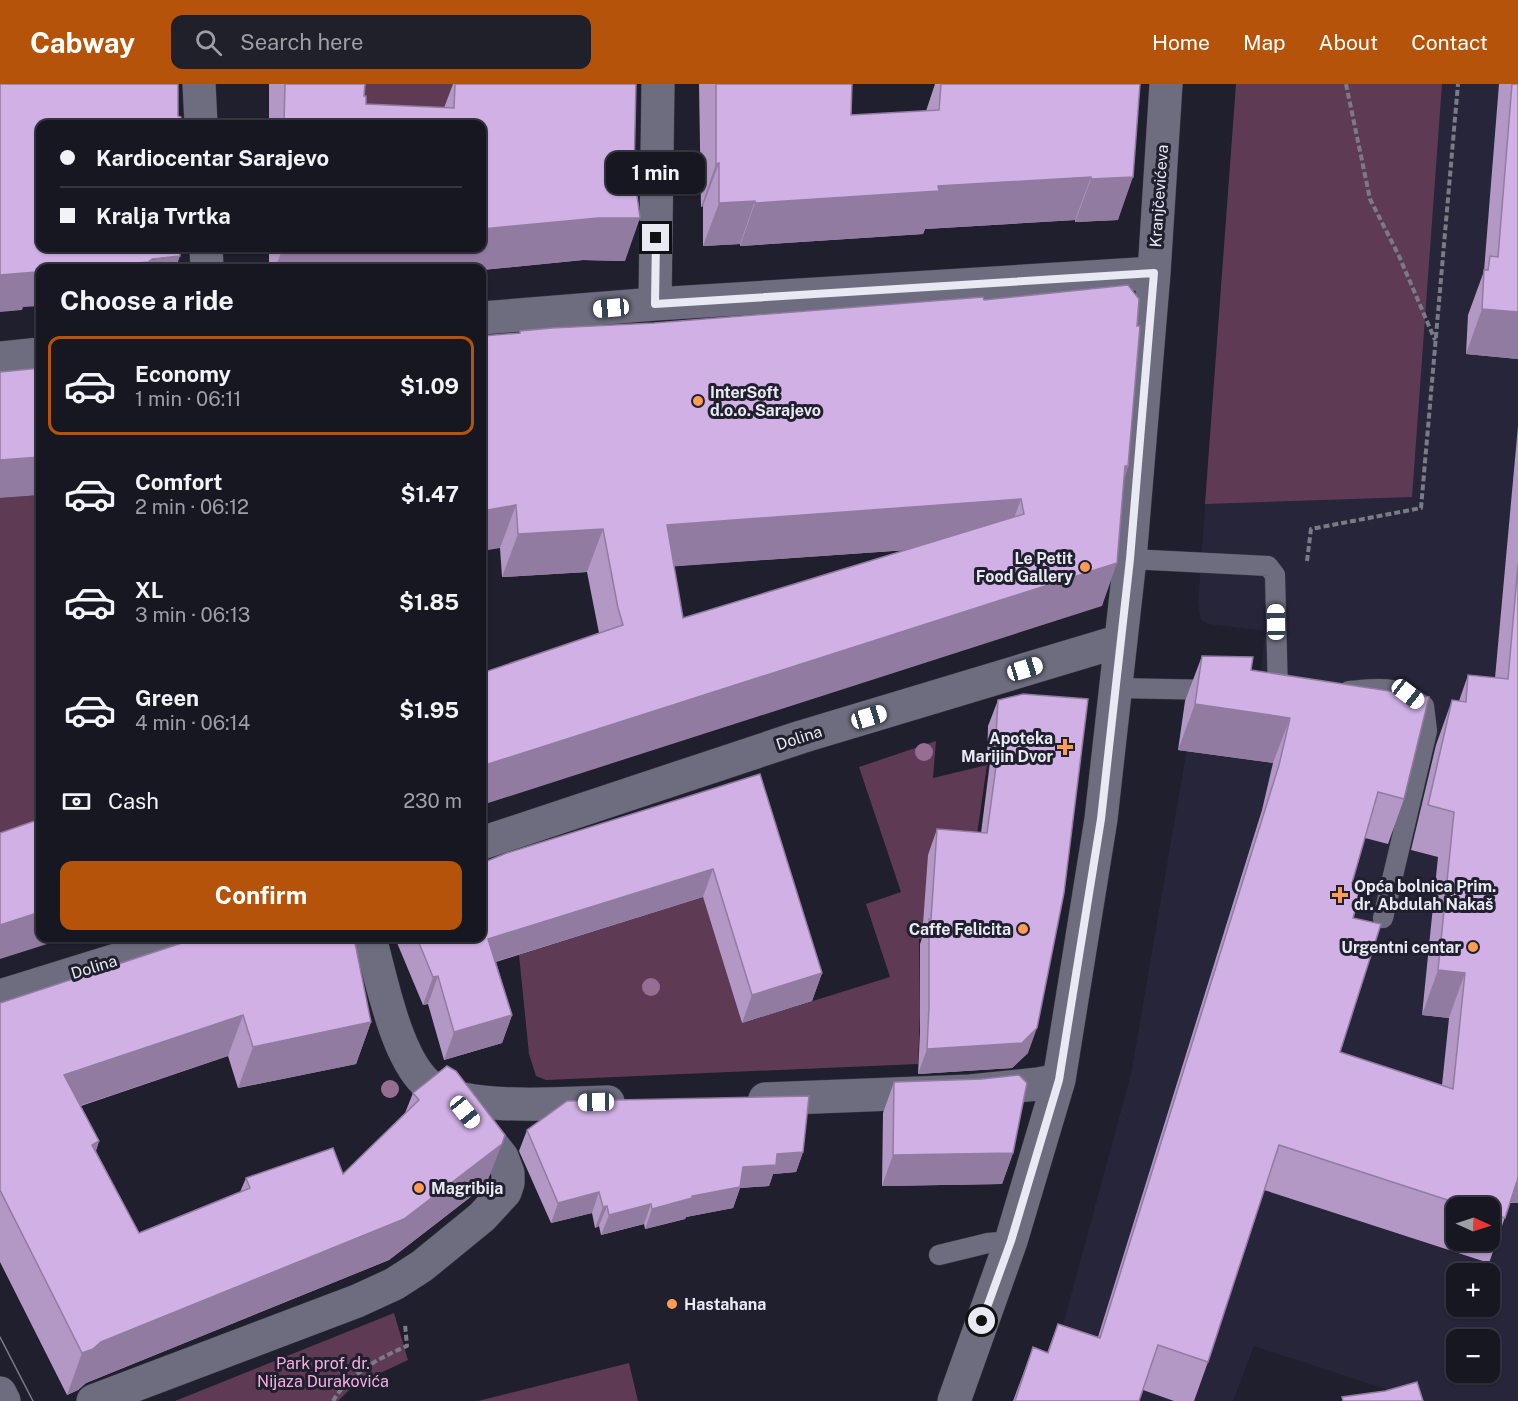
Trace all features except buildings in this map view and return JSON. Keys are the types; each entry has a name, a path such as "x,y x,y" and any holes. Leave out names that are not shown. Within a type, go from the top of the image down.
{"street":[{"path":"199,84 201,120"},
{"path":"655,304 658,84"},
{"name":"Kranjčevićeva","path":"954,1401 1011,1241 1059,1080 1101,819 1130,559 1154,273 1166,84"},
{"path":"486,318 655,304 1154,273"},
{"path":"0,357 36,354"},
{"name":"Dolina","path":"486,842 801,737 1120,641"},
{"name":"Dolina","path":"0,996 174,942"},
{"path":"371,942 393,1021 406,1056 425,1083 454,1098 504,1104 635,1101"},
{"path":"730,1100 970,1091 1059,1080"},
{"path":"93,1401 357,1301 394,1284 422,1266 482,1217 505,1192 508,1173 502,1157 454,1098"},
{"path":"0,1393 4,1401"}],"lane":[{"path":"1130,559 1268,566 1275,575 1276,693"},
{"path":"1115,688 1234,690"},
{"path":"1327,693 1386,688 1408,694 1424,706 1428,731 1383,918"},
{"path":"939,1255 988,1243 1011,1241"}],"path":[{"path":"1346,84 1370,199 1399,256 1436,341"},
{"path":"1307,562 1311,529 1421,508 1458,84"},
{"path":"333,1401 340,1388 376,1360 407,1346 404,1316"}],"shaded area":[{"name":"Opća bolnica Prim. dr. Abdulah Nakaš","path":"1236,84 1518,84 1518,1401 1421,1401 1254,1346 1233,1401 1110,1401 1048,1380 1131,1074 1193,713 1259,691 1265,631 1208,624 1201,620 1198,603"}],"green space":[{"path":"361,84 507,84 506,111 406,120 361,120"},
{"path":"1236,84 1442,84 1412,497 1205,504"},
{"path":"36,495 36,855 0,867 0,498"},
{"path":"936,741 933,778 987,765 969,890 938,939 919,939 918,1064 546,1080 536,1076 529,1054 519,955 703,897 742,1023 890,977 866,904 901,892 859,767"},
{"name":"Park prof. dr. Nijaza Durakovića","path":"394,1313 408,1360 353,1386 338,1401 175,1401"},
{"path":"629,1363 638,1401 478,1401"}],"tram line":[{"path":"0,1337 33,1401"}],"place":[{"name":"InterSoft d.o.o. Sarajevo","path":"698,401"},
{"name":"Le Petit Food Gallery","path":"1085,567"},
{"name":"Apoteka Marijin Dvor","path":"1065,747"},
{"name":"Opća bolnica Prim. dr. Abdulah Nakaš","path":"1340,895"},
{"name":"Caffe Felicita","path":"1023,929"},
{"name":"Urgentni centar","path":"1473,947"},
{"name":"Magribija","path":"419,1188"},
{"name":"Hastahana","path":"672,1304"}],"route":[{"path":"656,238 655,304 1154,273 1130,559 1101,819 1059,1080 1011,1241 982,1321"}]}
